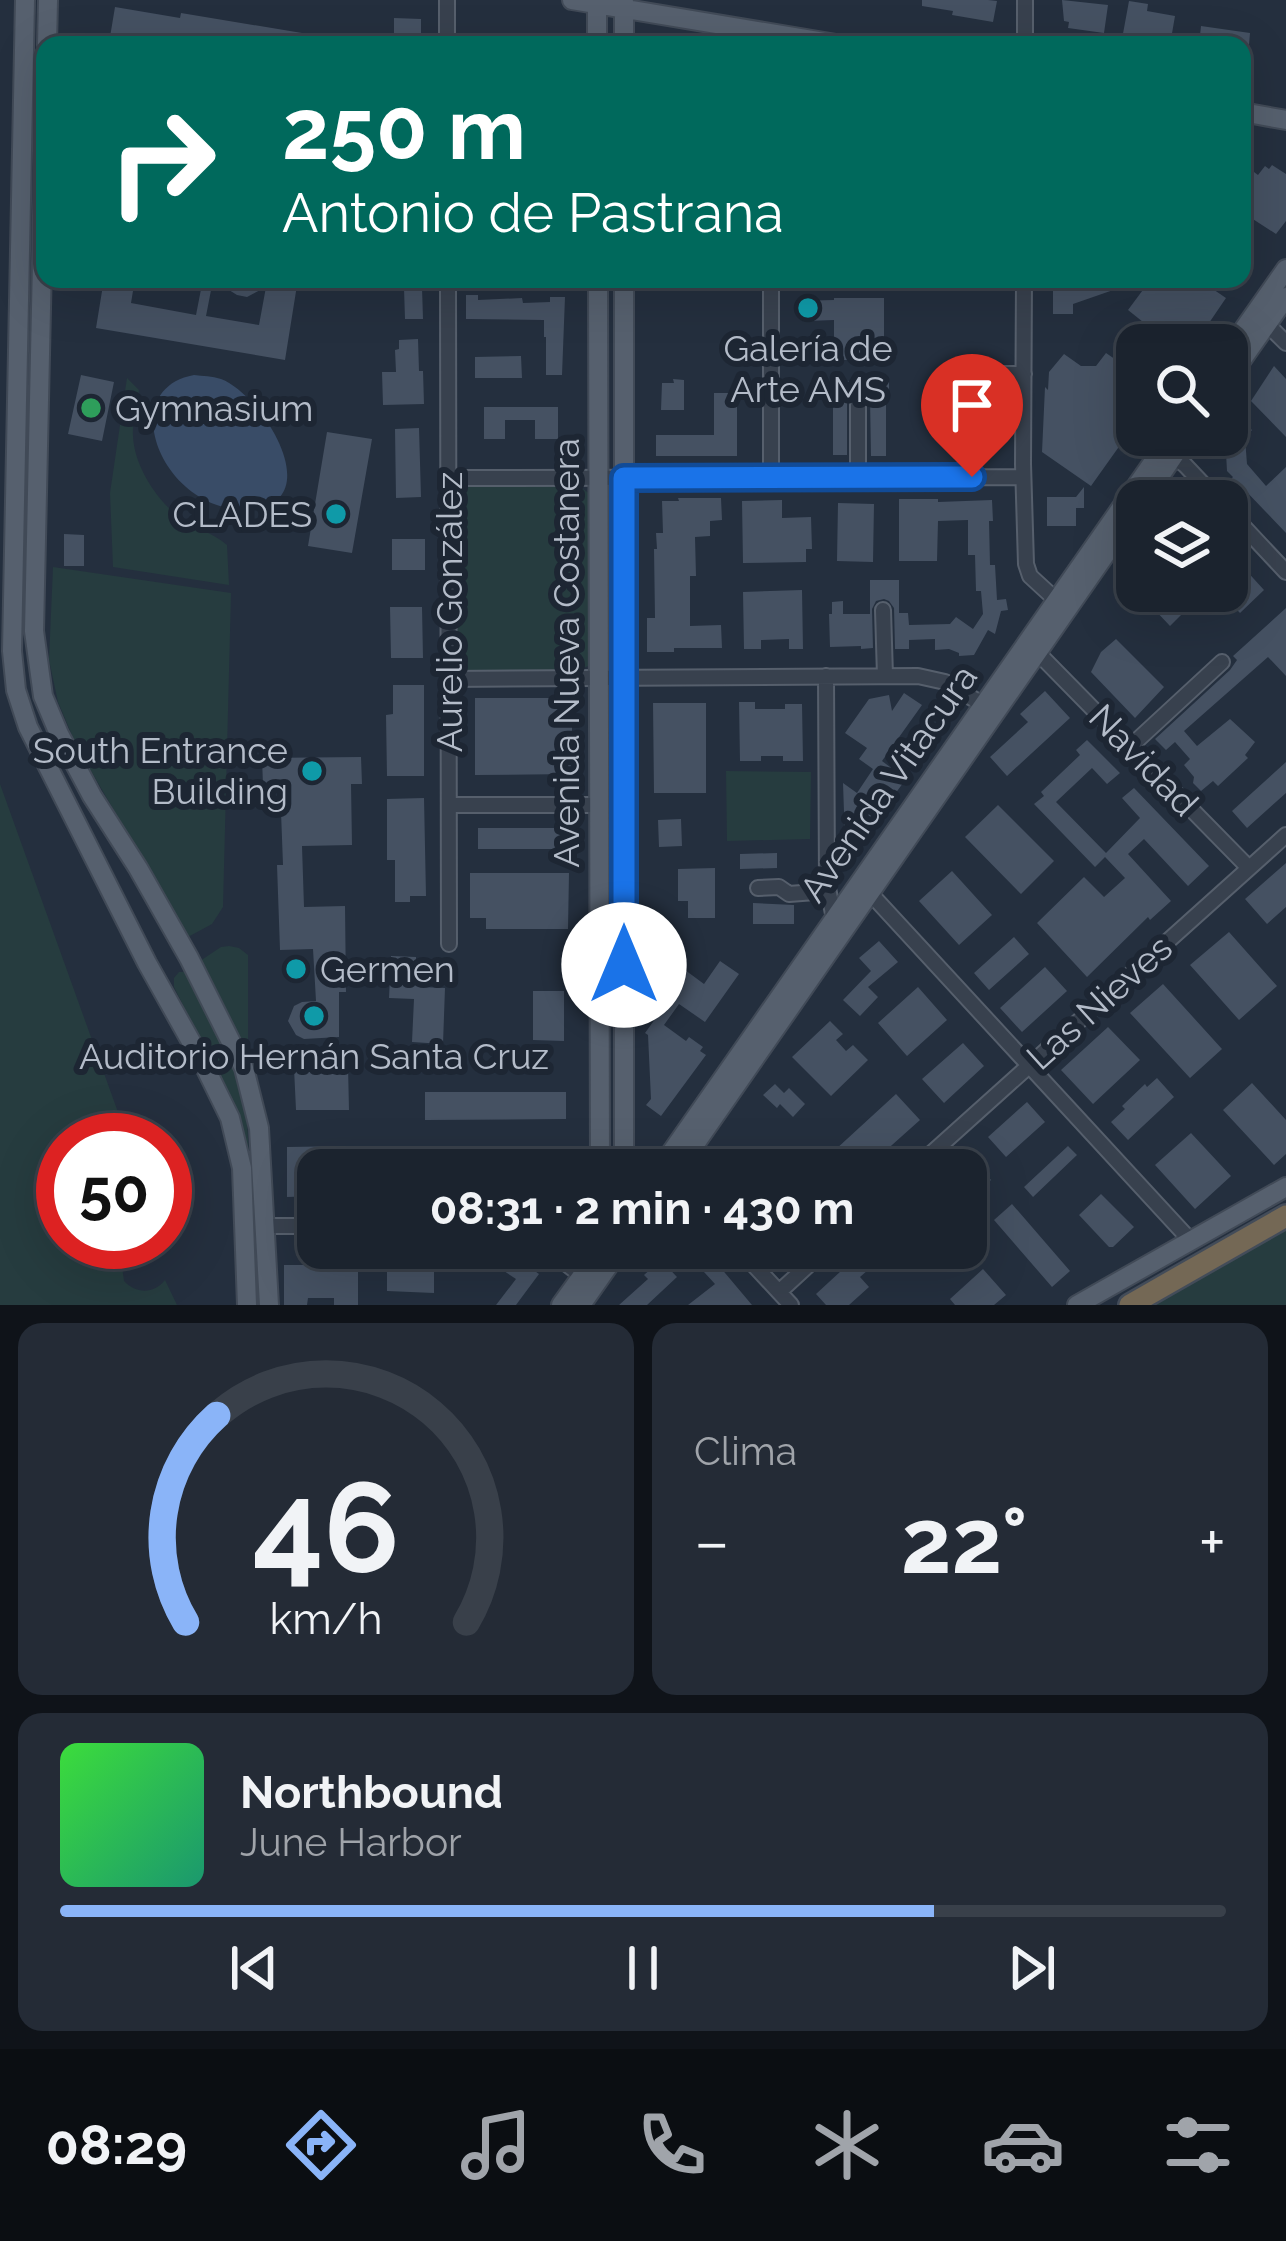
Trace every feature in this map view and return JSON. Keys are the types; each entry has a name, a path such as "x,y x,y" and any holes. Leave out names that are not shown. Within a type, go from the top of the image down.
{"highway":[{"path":"1130,1305 1286,1216"}],"main road":[{"path":"25,0 12,651 16,690 28,727 216,1087 238,1146 247,1305"},
{"path":"47,36 48,0"},
{"path":"572,0 624,4 776,36"},
{"path":"597,2 597,36"},
{"path":"624,4 624,36"},
{"path":"1251,113 1286,119"},
{"path":"1247,324 1286,269"},
{"path":"41,288 34,631 38,674 72,762 189,958 244,1068 259,1128 269,1305"},
{"name":"Avenida Nueva Costanera","path":"598,288 600,1149"},
{"name":"Avenida Nueva Costanera","path":"624,288 624,965 629,1149"},
{"path":"1248,351 1286,297"},
{"name":"Avenida Vitacura","path":"675,1149 1055,599 1162,456"},
{"name":"Avenida Vitacura","path":"679,1149 870,893 1116,540"},
{"path":"1036,627 1038,653"},
{"path":"600,974 613,974 624,965"},
{"path":"1077,1305 1286,1187"},
{"path":"561,1305 589,1269"},
{"path":"581,1305 599,1269"}],"street":[{"path":"447,0 448,36"},
{"path":"1025,0 1025,36"},
{"name":"Aurelio González","path":"448,288 449,944"},
{"path":"771,288 771,477"},
{"path":"1024,288 1026,564 1030,576 1055,599"},
{"path":"1267,324 1286,343"},
{"path":"966,374 1024,374"},
{"path":"858,405 858,477"},
{"path":"1178,456 1200,480"},
{"path":"448,478 1023,477"},
{"path":"1248,531 1286,572"},
{"path":"883,610 885,676"},
{"name":"Navidad","path":"1038,653 1249,868"},
{"path":"1131,746 1222,662"},
{"path":"826,676 828,891 834,919"},
{"path":"449,680 932,677 982,704"},
{"path":"449,805 599,805"},
{"name":"Las Nieves","path":"936,1149 1286,835"},
{"path":"758,888 779,887 789,894 828,891"},
{"path":"870,893 1190,1241"},
{"path":"264,1226 297,1226"},
{"path":"573,1269 582,1276"},
{"path":"758,1269 791,1305"},
{"path":"779,1292 804,1269"}],"green space":[{"path":"127,378 139,390 133,436 142,470 170,509 227,545 229,585 113,567 110,493"},
{"path":"467,484 576,484 590,494 588,666 577,671 458,674 452,668 453,502"},
{"path":"53,567 231,593 223,907 212,924 188,937 77,747 58,702 49,660"},
{"path":"726,771 811,772 810,839 727,841"},
{"path":"0,784 118,1113 36,1113 36,1269 122,1269 124,1281 145,1291 165,1280 177,1305 0,1305"},
{"path":"229,946 248,955 248,1059 197,963"},
{"path":"179,972 187,977 237,1075 246,1108 259,1305 235,1109 174,987"},
{"path":"1286,1230 1286,1305 1155,1305"}],"water":[{"path":"194,375 221,379 238,389 270,425 287,469 285,488 274,502 251,509 220,506 194,494 174,474 160,451 153,426 156,403 169,385"}],"building":[{"path":"922,0 997,1 993,22 922,6"},
{"path":"1062,0 1108,5 1104,33 1068,28"},
{"path":"1129,1 1148,4 1147,11 1175,16 1172,36 1123,36"},
{"path":"115,7 320,36 110,36"},
{"path":"394,18 421,19 421,36 394,36"},
{"path":"1201,26 1250,33 1250,36 1200,36"},
{"path":"1272,165 1286,174 1286,221 1276,234 1251,218 1251,170 1258,175"},
{"path":"103,288 134,288 131,303 196,315 201,288 211,288 206,316 259,325 266,288 297,288 285,360 96,328"},
{"path":"226,288 264,288 247,297 237,295"},
{"path":"404,288 422,288 423,319 405,319"},
{"path":"1053,288 1119,288 1073,304 1073,314 1053,314"},
{"path":"1144,288 1211,288 1226,298 1208,324 1146,324 1128,310"},
{"path":"466,295 478,295 478,300 522,298 523,303 565,297 562,375 546,375 544,320 466,319"},
{"path":"884,298 884,360 834,360 834,320 807,321 807,316 796,316 796,301"},
{"path":"418,339 424,404 383,405 382,372 396,372 399,340"},
{"path":"1106,353 1116,360 1116,451 1091,486 1042,452 1045,387 1048,390 1049,372 1064,354 1081,366 1096,366"},
{"path":"521,356 522,378 475,378 475,357"},
{"path":"1274,366 1286,379 1286,437 1251,401"},
{"name":"Gymnasium","path":"81,375 114,382 102,441 68,434"},
{"path":"673,379 684,380 684,410 661,410 662,383 674,383"},
{"path":"830,381 889,382 886,456 871,456 870,398 859,394 848,397 847,455 833,455"},
{"path":"714,393 737,393 737,456 656,456 656,435 714,435"},
{"path":"484,407 558,407 558,439 535,439 535,420 505,420 505,439 484,439"},
{"path":"419,428 421,497 396,498 395,429"},
{"name":"CLADES","path":"327,432 372,439 352,553 308,546"},
{"path":"1226,456 1246,456 1247,464 1266,486 1286,467 1286,533 1248,493 1248,480 1230,480 1233,477 1227,471"},
{"path":"1084,487 1084,508 1076,508 1076,526 1047,526 1047,497 1076,497"},
{"path":"721,498 722,520 710,521 710,536 695,537 690,626 721,625 722,648 647,652 647,618 655,618 654,549 656,533 663,533 662,501"},
{"path":"899,499 992,500 990,565 995,565 997,600 1006,599 1008,610 1001,611 995,634 988,630 974,655 935,650 935,639 909,640 909,649 895,649 894,608 884,599 872,609 873,648 830,647 832,602 843,601 843,614 870,614 870,580 899,580 899,613 908,613 909,625 950,624 956,617 973,629 983,614 981,591 976,591 975,555 968,555 968,520 938,521 937,561 899,561"},
{"path":"782,500 782,518 811,517 812,549 806,549 806,562 743,563 742,501"},
{"path":"838,503 874,504 873,562 837,561"},
{"path":"64,534 84,535 84,566 64,566"},
{"path":"392,539 425,539 425,570 392,570"},
{"path":"1248,572 1264,590 1248,605"},
{"path":"802,590 803,649 789,649 789,639 761,640 761,649 744,649 743,592"},
{"path":"390,607 422,607 423,658 391,658"},
{"path":"1286,608 1286,676 1268,657 1184,731 1197,746 1230,719 1255,742 1245,755 1248,758 1218,786 1213,781 1201,791 1184,765 1190,759 1175,742 1166,750 1155,739 1230,670 1237,660 1233,656"},
{"path":"1157,612 1184,612 1170,626"},
{"path":"1116,639 1164,687 1135,718 1091,672 1101,652"},
{"path":"393,685 424,685 424,776 387,776 386,715 393,714"},
{"path":"1045,691 1070,718 1007,776 990,757 1028,722 1020,714"},
{"path":"904,693 922,705 882,761 906,779 895,794 889,790 855,844 845,841 843,783 857,793 873,769 859,759 867,748 845,733 869,699 889,695 892,711"},
{"path":"475,698 572,698 572,774 475,775"},
{"path":"739,702 755,702 755,709 802,704 803,761 761,756 761,761 740,761"},
{"path":"653,703 706,703 706,793 654,793"},
{"path":"1087,740 1120,773 1107,784 1092,768 1056,802 1106,853 1140,818 1122,798 1134,788 1209,866 1188,886 1144,839 1128,854 1171,901 1087,977 1037,923 1084,877 1104,897 1125,878 1105,857 1095,867 1034,804 1080,755 1076,750"},
{"path":"361,757 362,784 351,784 352,845 302,846 304,907 345,906 346,992 339,992 339,1037 304,1039 288,1021 294,1006 316,1001 313,949 280,950 280,785 263,785 262,758"},
{"path":"1286,762 1286,793 1247,828 1232,811"},
{"path":"424,798 426,896 395,902 395,860 387,860 387,799"},
{"path":"998,805 1054,861 1021,894 965,837"},
{"path":"681,819 682,846 659,847 658,820"},
{"path":"478,828 568,828 568,849 478,849"},
{"path":"777,853 777,868 740,869 740,854"},
{"path":"1286,863 1286,907 1267,924 1245,899"},
{"path":"715,868 715,918 688,918 688,901 678,901 678,869"},
{"path":"952,871 992,915 959,945 919,901"},
{"path":"470,873 569,873 568,929 486,929 486,918 470,918"},
{"path":"753,903 794,905 794,924 753,924"},
{"path":"1229,932 1277,986 1239,1020 1190,965"},
{"path":"1014,937 1029,954 989,990 974,973"},
{"path":"879,941 898,962 868,987 878,997 860,1016 843,1000 871,971 859,958"},
{"path":"391,956 416,957 416,967 422,967 421,987 445,988 443,1044 412,1042 414,999 389,998"},
{"path":"720,961 739,974 705,1022 679,1004 664,1025 703,1047 700,1051 706,1055 661,1116 646,1105 651,1099 645,1033 666,1004 658,999 681,967 704,984"},
{"path":"1045,967 1067,991 1022,1032 1000,1008"},
{"path":"1163,984 1222,1049 1190,1078 1130,1013"},
{"path":"918,987 947,1020 907,1056 878,1023"},
{"path":"533,991 564,991 564,1041 533,1040"},
{"path":"830,1021 843,1034 836,1040 846,1051 853,1045 868,1060 831,1096 792,1057"},
{"path":"1108,1027 1140,1060 1093,1104 1061,1070"},
{"path":"963,1043 984,1066 944,1103 922,1079"},
{"path":"348,1066 349,1110 296,1110 294,1068"},
{"path":"1157,1078 1174,1097 1128,1140 1111,1122 1145,1084"},
{"path":"1252,1083 1286,1120 1286,1154 1274,1165 1223,1110"},
{"path":"775,1084 784,1093 789,1088 805,1104 793,1117 763,1095"},
{"path":"425,1092 566,1092 566,1119 425,1120"},
{"path":"896,1094 920,1120 888,1149 836,1149"},
{"path":"1027,1102 1045,1122 1006,1157 988,1137"},
{"path":"1191,1133 1231,1176 1195,1209 1155,1165"},
{"path":"1068,1146 1077,1155 1033,1197 1024,1187"},
{"path":"287,1147 349,1149 297,1149 297,1197 287,1197"},
{"path":"1101,1194 1134,1227 1113,1247 1079,1215"},
{"path":"1012,1204 1070,1271 1052,1287 994,1220"},
{"path":"284,1265 358,1269 358,1305 334,1305 334,1298 308,1298 307,1305 284,1305"},
{"path":"387,1269 434,1269 434,1293 387,1291"},
{"path":"532,1269 539,1274 516,1305 496,1305 516,1279 504,1271"},
{"path":"651,1269 669,1269 677,1277 647,1305 619,1305 648,1279 644,1275"},
{"path":"701,1269 722,1269 752,1305 688,1305 715,1284"},
{"path":"843,1269 869,1269 860,1277 869,1287 849,1305 826,1305 816,1294"},
{"path":"983,1269 1006,1295 994,1305 955,1305 950,1299"}],"place":[{"name":"Galería de Arte AMS","path":"808,308"},
{"name":"Gymnasium","path":"91,408"},
{"name":"CLADES","path":"336,514"},
{"name":"South Entrance Building","path":"312,771"},
{"name":"Germen","path":"296,969"},
{"name":"Auditorio Hernán Santa Cruz","path":"314,1016"}],"route":[{"path":"624,965 624,478 972,477"}]}
